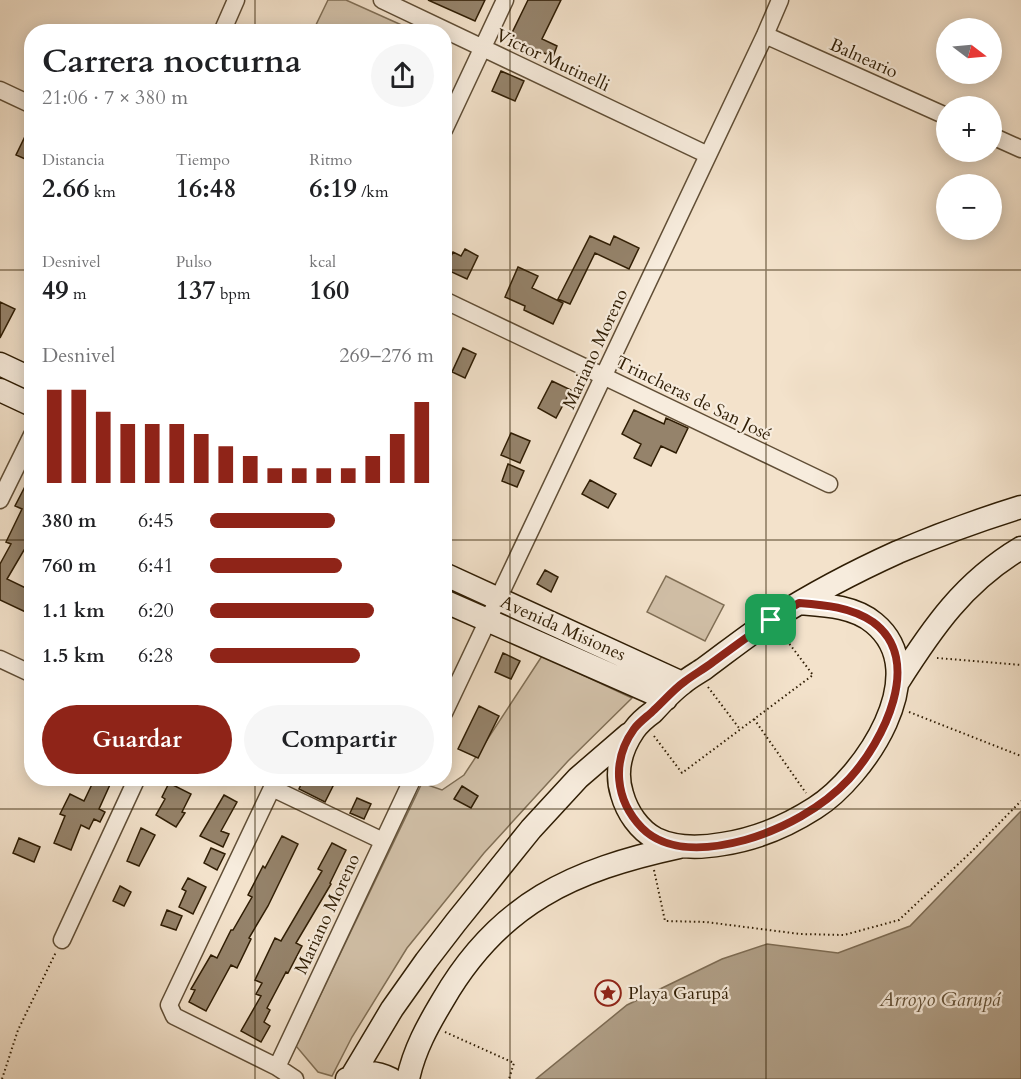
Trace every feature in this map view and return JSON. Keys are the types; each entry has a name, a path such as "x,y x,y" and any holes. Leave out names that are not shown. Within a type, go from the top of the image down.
{"main road":[{"path":"0,364 24,375"},
{"path":"0,390 24,401"},
{"path":"349,1078 392,1009 426,961 531,829 578,778 690,678 771,620 799,603 898,553 981,519 1021,507"},
{"path":"408,1079 412,1061 428,1024 455,979 482,945 524,906 576,877 650,853 679,847 712,846 737,842 764,834 816,807 849,779 869,753 888,717 898,682 946,612 970,585 1021,548"},
{"name":"Avenida Misiones","path":"452,578 498,600 690,678"},
{"path":"799,603 846,609 874,623 888,639 895,656 898,682"},
{"name":"Avenida Misiones","path":"452,605 666,699"},
{"path":"639,725 618,768 619,785 624,801 634,820 650,836 679,847"},
{"path":"349,1078 366,1073 381,1074 391,1079"}],"street":[{"path":"226,24 237,0"},
{"name":"Victor Mutinelli","path":"382,0 434,24"},
{"path":"452,113 506,0"},
{"name":"Mariano Moreno","path":"452,696 780,0"},
{"name":"Victor Mutinelli","path":"452,33 708,155"},
{"name":"Balneario","path":"765,35 936,112"},
{"path":"0,90 24,101"},
{"path":"1002,140 1021,149"},
{"name":"Trincheras de San José","path":"452,304 829,484"},
{"path":"0,500 24,451"},
{"path":"0,659 24,670"},
{"path":"62,940 133,786"},
{"path":"271,786 169,1005 174,1016 277,1067 295,1079"},
{"path":"278,786 382,841"},
{"name":"Mariano Moreno","path":"277,1067 409,786"}],"path":[{"path":"639,725 682,772 813,675 771,620"},
{"path":"915,656 1021,665"},
{"path":"690,678 739,728"},
{"path":"892,705 1021,756"},
{"path":"753,718 816,807"},
{"path":"650,853 665,921 706,922 800,934 844,935 899,920 1021,801"},
{"path":"2,1079 18,1030 62,940"},
{"path":"428,1024 514,1063 509,1079"}],"shaded area":[{"path":"328,0 346,0 399,24 316,24"},
{"path":"666,576 724,605 705,641 647,612"},
{"path":"542,656 632,698 568,761 484,853 407,948 352,1037 332,1076 318,1072 296,1046 421,786 431,786 442,790 452,786 452,783 464,775"}],"water":[{"name":"Arroyo Garupá","path":"1021,811 1021,1079 536,1079 627,1005 722,959 767,944 838,953 910,926"}],"building":[{"path":"428,0 485,0 475,21"},
{"path":"528,0 561,0 542,39 557,46 553,57 537,50 536,53 509,39"},
{"path":"501,71 524,81 515,101 492,91"},
{"path":"24,138 24,158 16,155"},
{"path":"590,236 610,245 614,236 639,248 629,269 595,253 570,304 558,299"},
{"path":"465,249 478,256 467,279 452,272 453,252 461,256"},
{"path":"518,267 538,276 532,288 563,303 553,324 524,310 525,306 505,297"},
{"path":"0,302 15,309 0,338"},
{"path":"463,348 476,354 465,378 452,372"},
{"path":"552,381 571,390 556,418 538,408"},
{"path":"634,410 664,424 666,418 688,428 676,453 661,446 651,466 634,458 641,444 622,434"},
{"path":"511,433 530,441 520,463 501,455"},
{"path":"508,464 524,471 517,487 502,481"},
{"path":"590,480 616,494 608,508 582,494"},
{"path":"24,489 24,550 7,579 24,587 24,611 0,600 0,564 11,544 6,542 22,509 15,506"},
{"path":"545,570 558,577 551,592 537,584"},
{"path":"503,653 520,661 511,679 495,672"},
{"path":"479,706 499,716 478,758 458,749"},
{"path":"91,786 109,786 99,809 105,812 100,822 94,819 89,829 81,825 71,850 54,843 65,816 60,814 70,794 84,801"},
{"path":"168,786 175,786 191,794 182,812 185,813 176,827 156,815 165,799 162,797"},
{"path":"300,786 333,786 325,802 299,789"},
{"path":"462,786 478,796 471,808 454,799"},
{"path":"224,795 237,802 221,831 229,834 223,847 200,836"},
{"path":"357,798 371,804 364,819 350,813"},
{"path":"141,828 155,835 139,866 127,861"},
{"path":"282,836 298,844 268,906 249,938 251,939 237,968 231,965 206,1011 189,1002 195,990 191,989 211,955 217,958 252,897 248,895 263,866 265,868"},
{"path":"19,838 40,847 34,862 13,853"},
{"path":"332,843 346,850 331,884 296,943 302,946 267,1008 270,1010 264,1022 270,1026 261,1042 241,1031 261,996 256,994 262,983 255,980 275,938 281,941 322,871 318,869"},
{"path":"211,848 225,854 217,870 204,863"},
{"path":"188,878 206,887 193,914 179,907 186,891 182,889"},
{"path":"120,886 131,892 124,906 113,901"},
{"path":"167,910 182,916 176,930 161,925"}],"place":[{"name":"Playa Garupá","path":"608,993"}],"route":[{"path":"799,603 824,605 846,609 861,615 874,623 888,639 895,656 898,682 888,717 869,753 849,779 832,795 816,807 764,834 712,846 679,847 650,836 634,820 619,785 618,768 634,729 682,683 771,620 799,603"}]}
